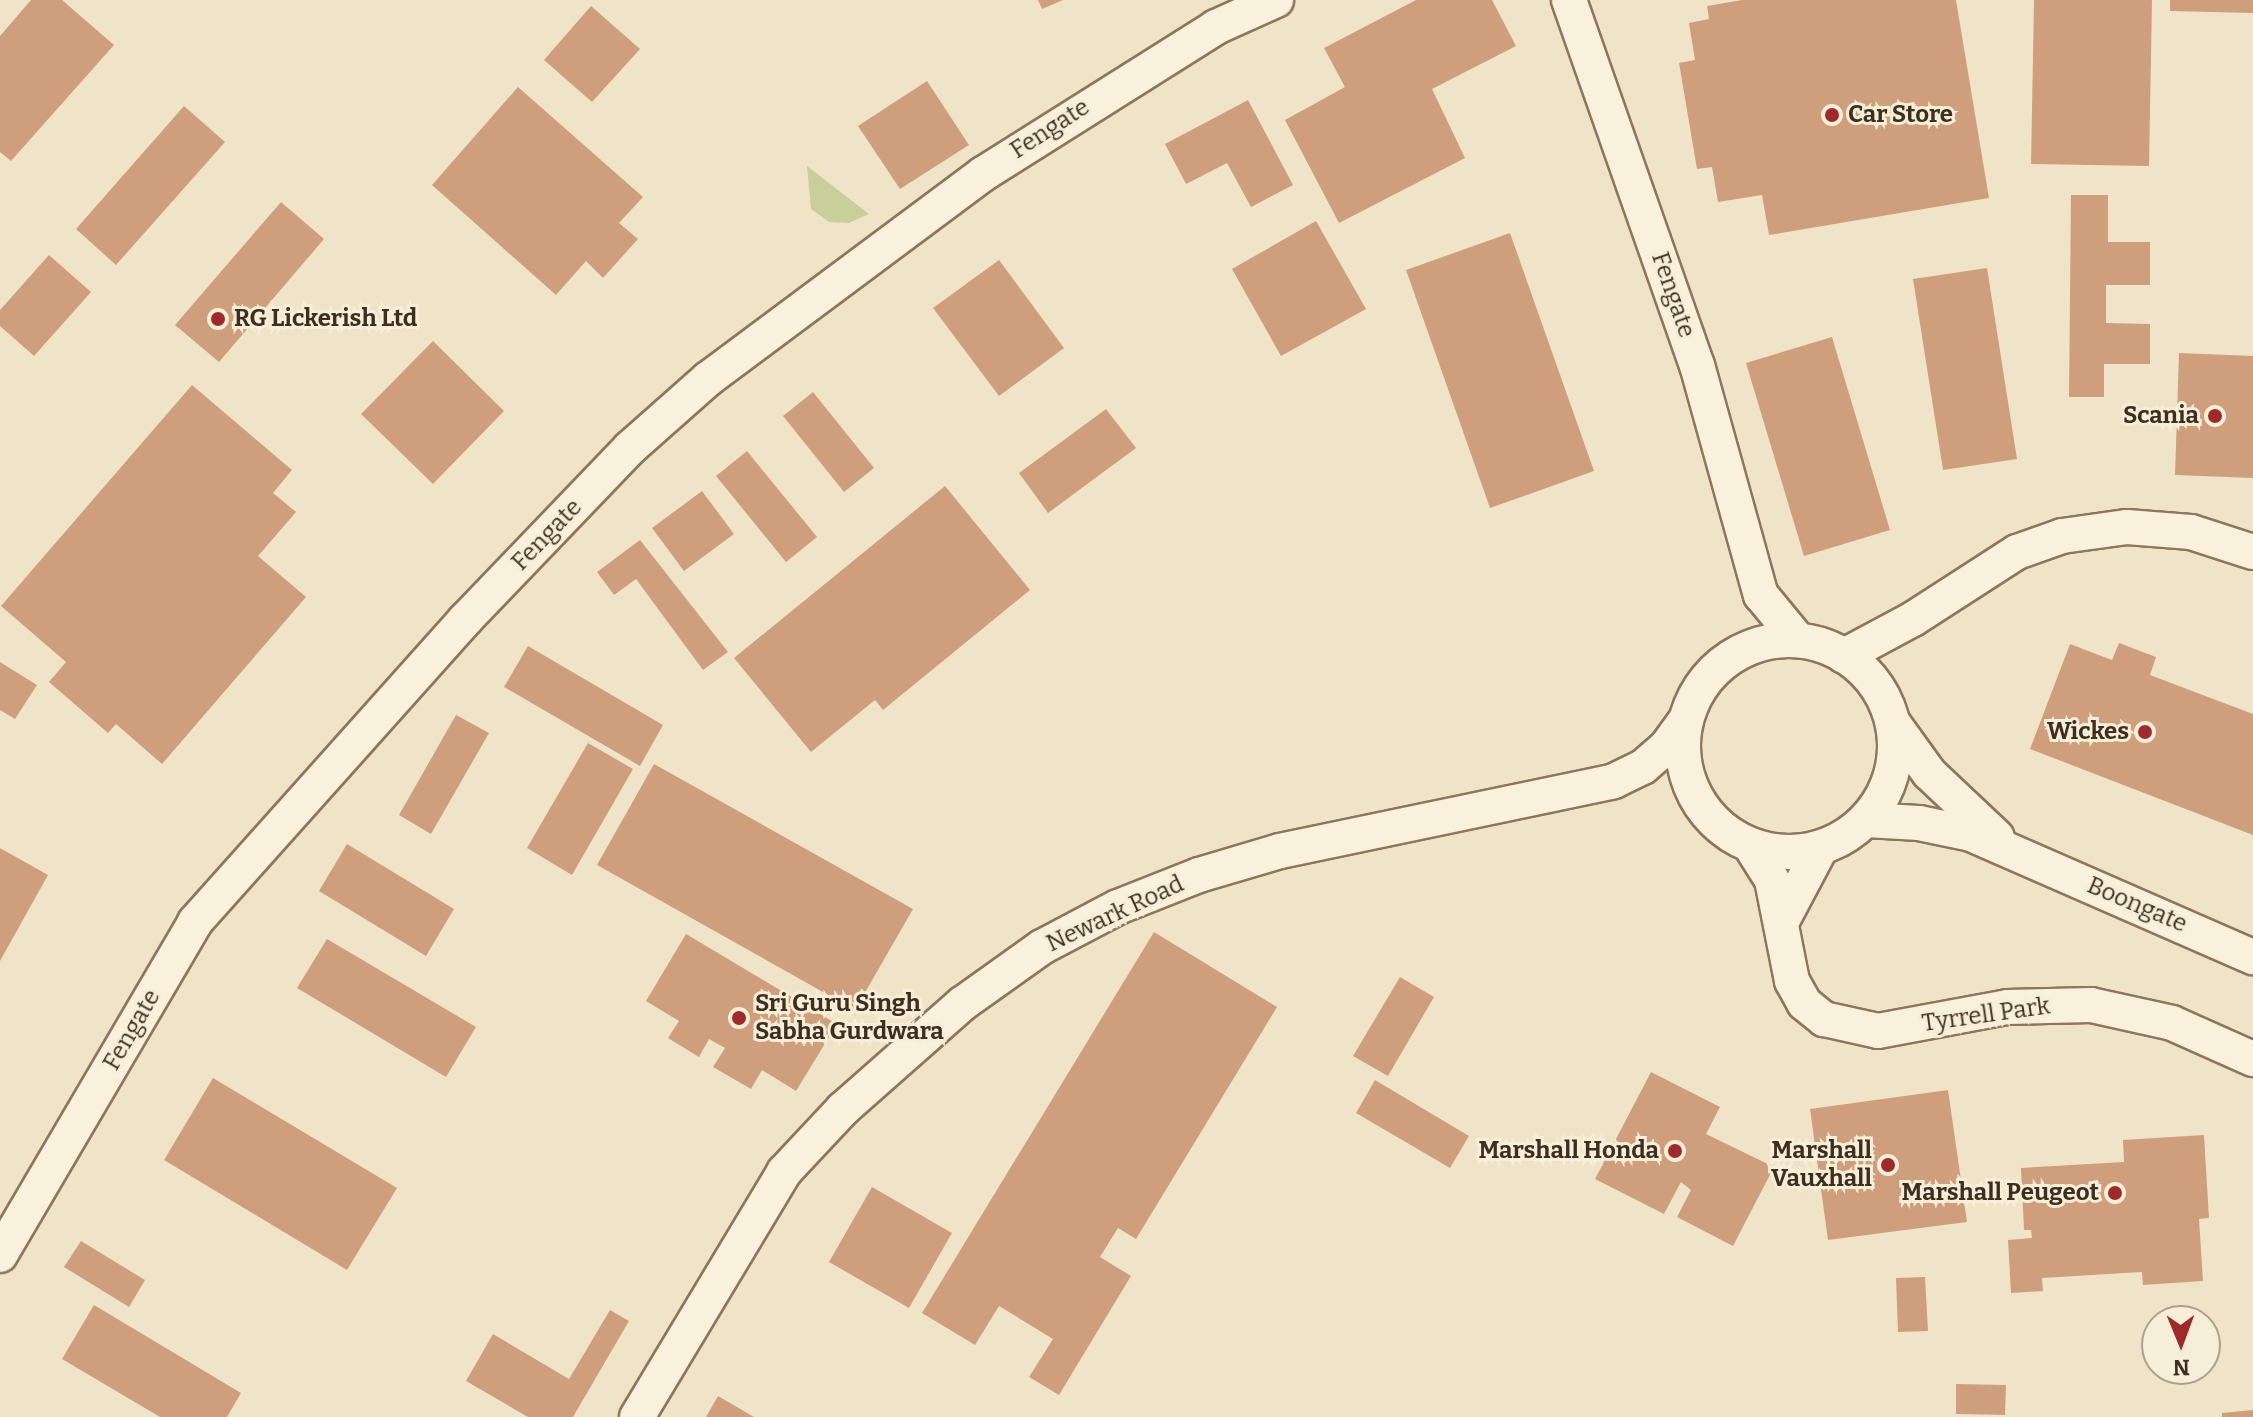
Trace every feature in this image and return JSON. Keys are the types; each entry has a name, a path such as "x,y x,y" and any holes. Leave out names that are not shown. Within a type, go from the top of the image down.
{"street":[{"name":"Fengate","path":"0,1255 195,922 465,620 630,448 708,379 983,174 1203,35 1276,0"},
{"name":"Fengate","path":"1569,0 1697,365 1761,595 1798,640"},
{"path":"1844,656 1913,619 1970,577 2017,552 2062,536 2127,527 2191,532 2253,552"},
{"path":"1719,666 1770,642 1798,640 1844,656 1876,685 1893,723 1892,775 1866,820 1820,849 1785,853 1750,845 1723,830 1702,808 1688,781 1683,750 1686,720 1693,700 1719,666 1761,595"},
{"path":"1876,685 1913,619"},
{"name":"Newark Road","path":"637,1417 784,1172 843,1109 962,1004 1042,947 1118,907 1239,863 1614,781 1659,753 1686,720"},
{"name":"Boongate","path":"1893,723 1929,773 1971,817 2020,854"},
{"name":"Newark Road","path":"1614,781 1675,793 1702,808"},
{"name":"Boongate","path":"1866,820 1926,824 2020,854 2253,957"},
{"name":"Tyrrell Park","path":"1750,845 1772,880 1783,919 1785,954 1804,1003 1824,1019 1878,1031 2007,1007 2091,1005 2172,1023 2253,1059"},
{"path":"1783,919 1820,849"}],"green space":[{"path":"807,166 869,214 849,223 829,222 811,209"}],"building":[{"path":"31,0 62,0 114,45 11,161 0,152 0,36"},
{"path":"1038,0 1063,0 1042,9"},
{"path":"1416,0 1492,0 1516,46 1432,89 1465,158 1339,223 1285,120 1345,87 1324,48"},
{"name":"Car Store","path":"1742,0 1956,0 1989,198 1769,235 1762,195 1718,202 1712,167 1697,169 1679,63 1695,60 1689,23 1709,19 1707,6"},
{"path":"2034,0 2152,0 2149,166 2031,164"},
{"path":"2170,0 2253,0 2253,13 2170,11"},
{"path":"591,6 640,49 592,102 544,60"},
{"path":"927,81 969,145 900,189 858,126"},
{"path":"518,87 643,197 619,223 638,239 603,278 586,261 556,295 432,185"},
{"path":"1248,100 1293,185 1251,207 1227,163 1186,184 1165,144"},
{"path":"184,106 225,142 116,265 76,229"},
{"path":"2071,195 2108,195 2108,242 2150,242 2150,285 2106,285 2106,323 2150,324 2150,364 2104,364 2104,397 2069,397"},
{"path":"281,202 324,239 219,362 175,325"},
{"path":"1316,221 1366,309 1281,356 1232,269"},
{"path":"1510,233 1594,471 1490,508 1406,270"},
{"path":"49,255 91,292 34,356 0,326 0,310"},
{"path":"999,260 1064,348 999,396 933,308"},
{"path":"1987,268 2017,459 1943,470 1913,279"},
{"path":"1832,337 1890,530 1804,556 1746,363"},
{"path":"433,341 504,411 433,484 361,414"},
{"name":"Scania","path":"2179,353 2253,356 2253,478 2175,475"},
{"path":"192,385 292,470 273,493 296,512 258,556 306,597 162,764 116,724 108,733 49,682 66,662 1,606"},
{"path":"813,392 874,468 844,492 783,416"},
{"path":"1106,409 1136,448 1048,513 1019,473"},
{"path":"747,451 817,537 786,562 716,476"},
{"path":"945,486 1030,590 883,710 875,700 811,752 734,658"},
{"path":"702,491 734,534 684,571 652,528"},
{"path":"640,540 728,652 703,670 636,579 614,595 597,572"},
{"name":"Wickes","path":"2119,643 2156,657 2150,675 2253,714 2253,835 2030,749 2070,644 2112,660"},
{"path":"528,646 663,725 640,766 504,687"},
{"path":"0,662 37,685 15,719 0,710"},
{"path":"456,715 489,733 431,834 399,815"},
{"path":"588,743 633,769 572,875 527,848"},
{"path":"654,764 913,909 855,1010 597,865"},
{"path":"347,844 454,909 426,956 319,891"},
{"path":"0,848 48,875 0,961"},
{"path":"1154,932 1277,1007 1136,1239 1118,1228 1100,1257 1131,1276 1059,1395 1029,1377 1053,1339 999,1306 975,1345 922,1313"},
{"path":"686,934 837,1024 796,1091 762,1070 751,1089 713,1067 725,1048 709,1039 699,1057 668,1038 679,1021 646,1001"},
{"path":"327,939 476,1027 446,1077 297,988"},
{"path":"1400,977 1434,997 1388,1076 1353,1056"},
{"name":"Marshall Honda","path":"1651,1072 1720,1107 1706,1134 1774,1167 1733,1246 1677,1217 1691,1190 1681,1182 1664,1214 1595,1179"},
{"path":"213,1078 397,1188 347,1270 164,1160"},
{"path":"1375,1080 1469,1136 1450,1168 1356,1113"},
{"name":"Marshall Vauxhall","path":"1948,1090 1967,1222 1828,1240 1810,1109"},
{"name":"Marshall Peugeot","path":"2204,1135 2209,1218 2199,1219 2203,1281 2143,1285 2142,1272 2042,1278 2043,1291 2011,1293 2008,1240 2032,1238 2031,1230 2024,1230 2021,1168 2124,1162 2123,1140"},
{"path":"872,1187 952,1233 909,1308 829,1262"},
{"path":"81,1241 145,1280 129,1307 64,1267"},
{"path":"1925,1277 1928,1331 1898,1332 1896,1278"},
{"path":"94,1305 241,1393 227,1417 160,1417 62,1359"},
{"path":"610,1310 629,1321 573,1417 528,1417 466,1381 493,1334 569,1379"},
{"path":"1956,1384 2006,1385 2005,1415 1956,1414"},
{"path":"718,1396 754,1417 706,1417"},
{"path":"2253,1410 2253,1417 2222,1417 2222,1413"}],"place":[{"name":"Car Store","path":"1832,115"},
{"name":"RG Lickerish Ltd","path":"218,319"},
{"name":"Scania","path":"2215,416"},
{"name":"Wickes","path":"2145,732"},
{"name":"Sri Guru Singh Sabha Gurdwara","path":"739,1018"},
{"name":"Marshall Honda","path":"1675,1151"},
{"name":"Marshall Vauxhall","path":"1888,1165"},
{"name":"Marshall Peugeot","path":"2115,1193"}]}
